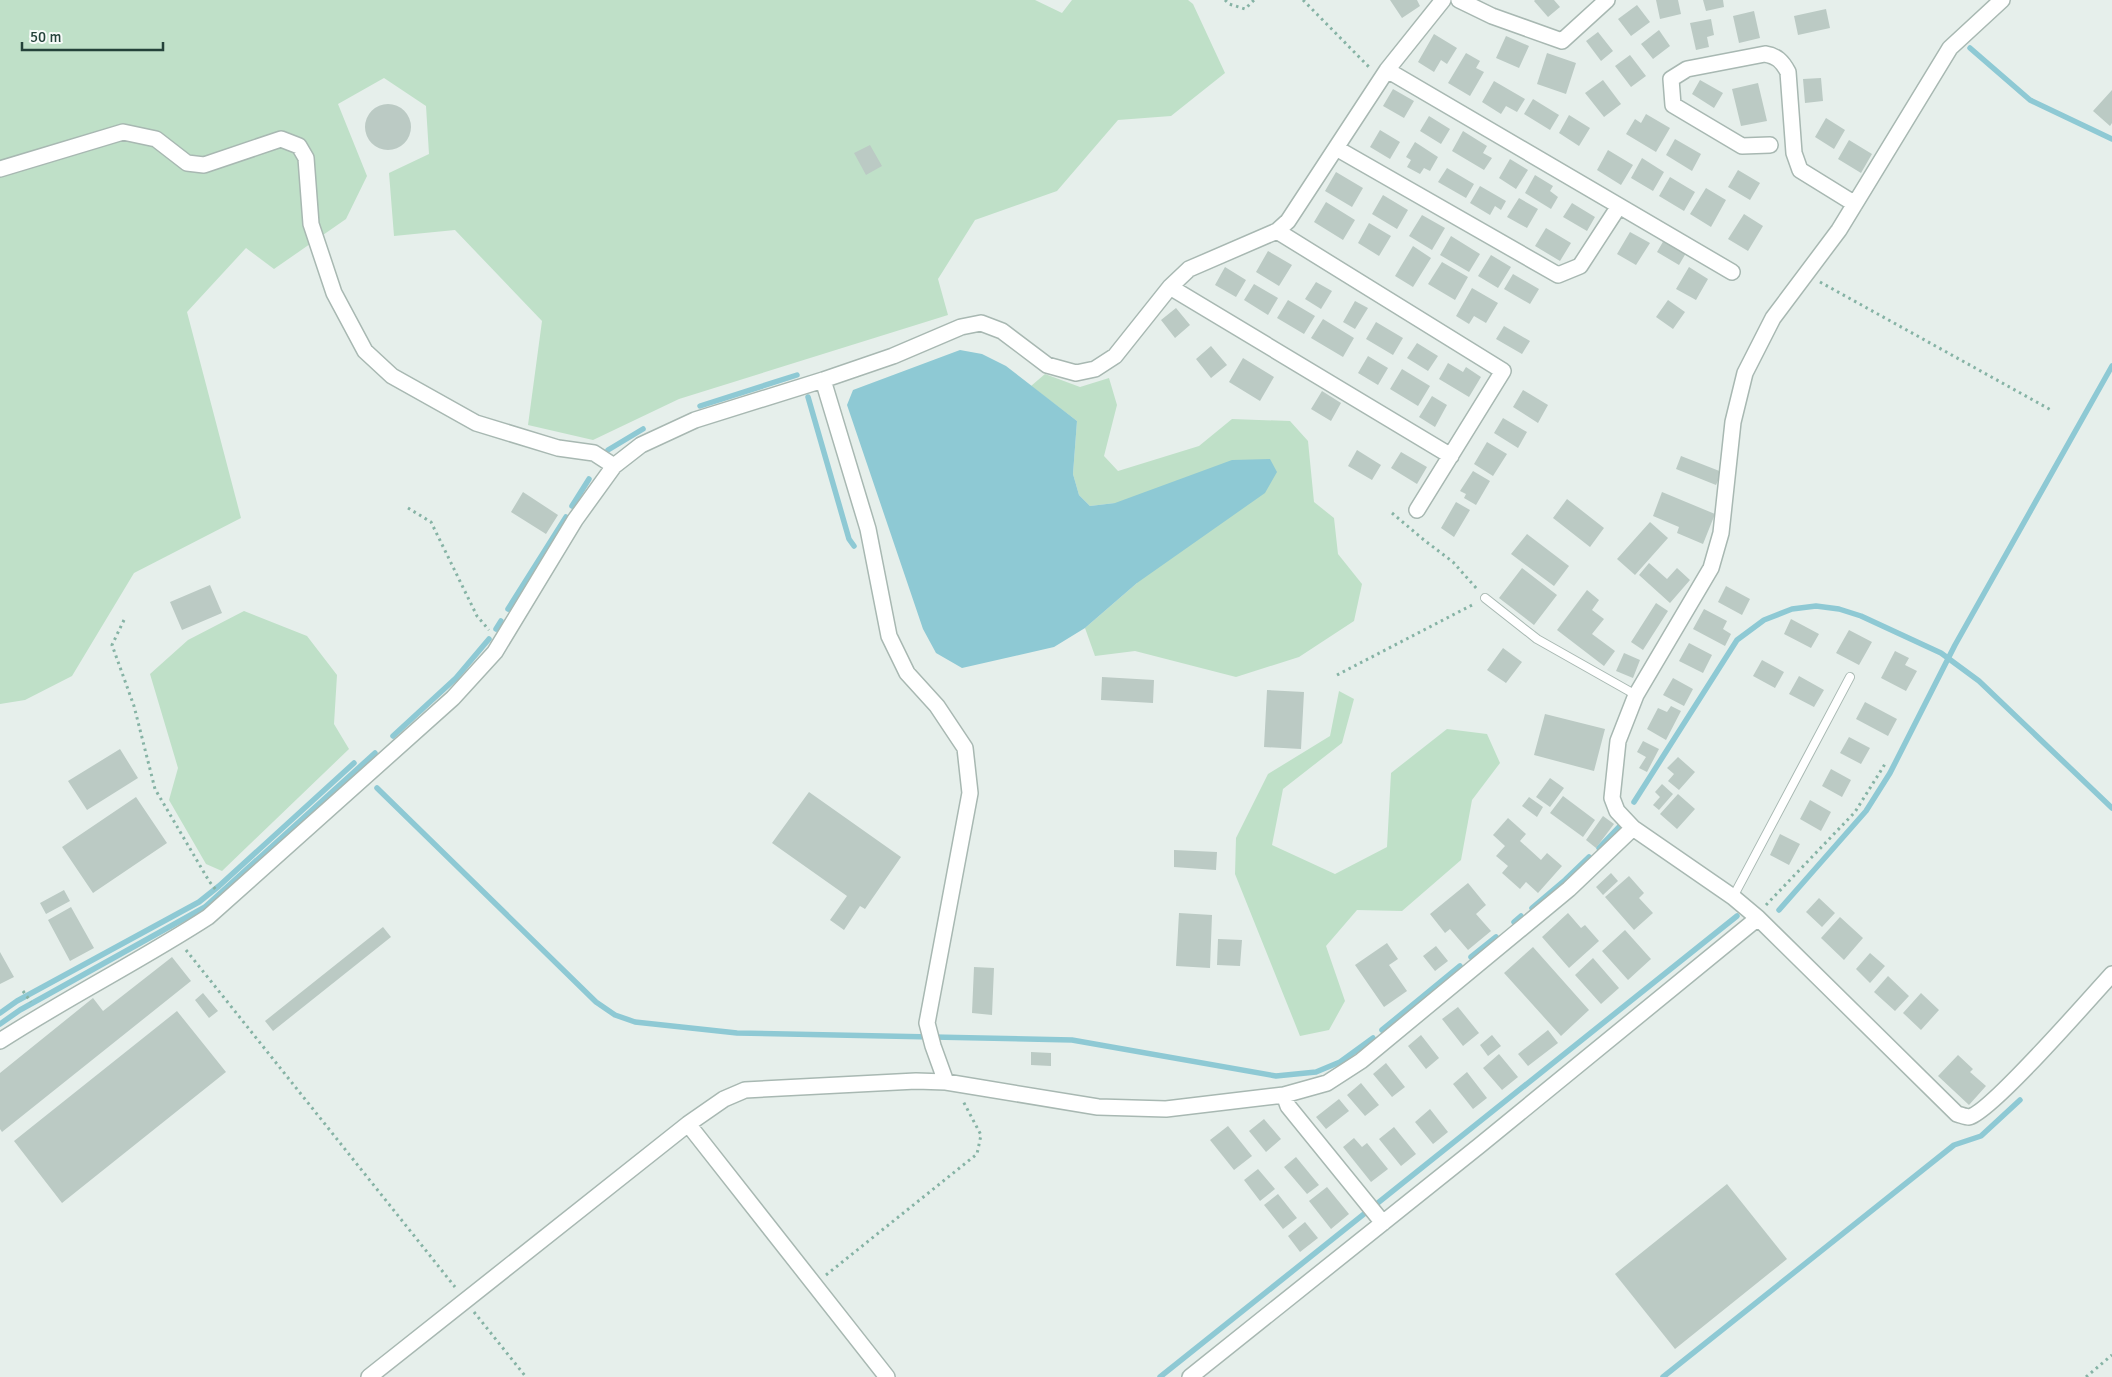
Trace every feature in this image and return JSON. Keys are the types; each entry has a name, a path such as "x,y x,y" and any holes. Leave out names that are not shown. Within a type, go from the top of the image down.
{"street":[{"path":"0,1041 40,1015 176,938 208,917 453,698 495,652 575,520 614,466 641,445 694,420 893,356 961,326 981,323 1002,331 1047,364 1076,373 1095,369 1115,356 1170,287 1189,269 1277,231 1288,221 1388,70 1443,0"},
{"path":"1459,0 1492,16 1562,41 1607,0"},
{"path":"2002,0 1950,48 1839,230 1773,318 1745,373 1733,422 1721,533 1711,568 1636,695 1618,741 1612,798 1617,811 1634,828 1733,897 1758,918 1958,1114 1968,1117 1980,1111 2023,1071 2112,974"},
{"path":"1770,144 1742,146 1673,105 1671,79 1687,69 1765,54 1775,56 1783,62 1788,72 1794,153 1800,170 1855,204"},
{"path":"1388,70 1732,272"},
{"path":"0,169 123,132 156,139 187,163 204,165 281,139 299,146 306,158 311,224 334,293 365,351 392,376 476,424 558,448 594,453 614,466"},
{"path":"1336,148 1558,275 1580,266 1619,206"},
{"path":"1277,231 1503,371 1417,510"},
{"path":"1170,287 1451,456"},
{"path":"823,380 868,528 889,636 906,673 937,706 965,748 970,793 927,1023 946,1082"},
{"path":"369,1377 688,1124 724,1099 745,1090 916,1081 946,1082 1108,1107 1166,1109 1284,1095 1327,1083 1361,1061 1569,889 1634,828"},
{"path":"1190,1377 1383,1223 1758,918"},
{"path":"1284,1095 1288,1106 1383,1223"},
{"path":"688,1124 887,1377"}],"lane":[{"path":"1484,598 1537,639 1636,695"},
{"path":"1733,897 1850,677"}],"path":[{"path":"1225,0 1229,4 1245,8 1254,0"},
{"path":"1303,0 1368,67 1388,70"},
{"path":"1806,274 2051,410"},
{"path":"408,508 431,522 476,616 500,644"},
{"path":"1338,675 1484,598 1453,562 1392,513"},
{"path":"124,620 112,645 134,706 155,789 209,881"},
{"path":"1758,918 1764,906 1855,812 1885,764"},
{"path":"176,938 526,1377"},
{"path":"814,1284 977,1154 981,1135 964,1104 946,1082"},
{"path":"2086,1377 2112,1355"}],"green space":[{"path":"0,0 1035,0 1062,13 1072,0 1188,0 1193,4 1225,73 1171,116 1118,120 1057,191 975,220 938,279 948,315 679,399 593,440 528,425 542,321 455,230 394,236 389,173 429,154 426,106 384,78 338,104 367,176 346,219 274,269 246,248 187,312 241,518 134,573 72,676 25,700 0,704"},
{"path":"1045,374 1080,387 1109,378 1117,405 1104,456 1118,471 1199,446 1232,419 1290,421 1308,441 1314,502 1334,518 1338,554 1362,584 1354,621 1299,657 1236,677 1135,651 1095,656 1085,628 1137,583 1115,503 1090,506 1079,495 1073,474 1077,421 1031,386"},
{"path":"244,611 307,636 337,675 334,724 349,749 222,871 206,864 169,800 178,768 150,674 188,640"},
{"path":"1339,691 1354,699 1342,743 1283,789 1272,845 1335,874 1387,847 1391,773 1447,729 1487,734 1500,763 1472,800 1461,860 1402,911 1357,910 1326,946 1345,1001 1329,1030 1300,1036 1235,874 1236,838 1268,774 1330,736"}],"water":[{"path":"960,350 982,354 1006,366 1077,421 1073,474 1079,495 1090,506 1115,503 1232,460 1270,459 1277,472 1265,493 1137,583 1085,628 1054,647 962,668 936,653 923,629 847,405 853,390"}],"building":[{"path":"1390,0 1417,0 1420,6 1402,18"},
{"path":"1535,0 1554,0 1560,7 1548,17"},
{"path":"1656,0 1678,0 1681,14 1660,19"},
{"path":"1703,0 1723,0 1724,7 1706,11"},
{"path":"1637,5 1650,22 1631,36 1618,19"},
{"path":"1826,9 1830,28 1798,35 1794,16"},
{"path":"1754,11 1760,38 1739,43 1733,16"},
{"path":"1711,19 1714,35 1707,37 1709,47 1696,50 1690,23"},
{"path":"1659,30 1670,46 1653,59 1641,44"},
{"path":"1598,32 1613,51 1601,61 1586,41"},
{"path":"1434,34 1457,48 1447,64 1441,60 1434,72 1418,62"},
{"path":"1506,36 1529,46 1519,68 1496,58"},
{"path":"1466,53 1480,61 1476,68 1484,72 1470,96 1448,83"},
{"path":"1547,53 1576,63 1566,94 1537,84"},
{"path":"1630,55 1646,76 1631,87 1615,66"},
{"path":"1821,78 1823,101 1805,103 1803,79"},
{"path":"1603,80 1621,104 1604,117 1585,93"},
{"path":"1700,80 1723,93 1714,108 1692,94"},
{"path":"1494,81 1525,99 1517,112 1506,106 1501,114 1482,102"},
{"path":"1758,83 1767,121 1741,126 1732,89"},
{"path":"1393,89 1414,101 1404,118 1383,106"},
{"path":"2112,90 2112,123 2110,126 2093,111"},
{"path":"1533,99 1559,115 1550,130 1524,114"},
{"path":"388,104 401,108 407,114 411,127 407,140 401,146 388,150 375,146 369,140 365,127 369,114 375,108"},
{"path":"1646,114 1670,128 1656,152 1626,134 1635,119 1641,123"},
{"path":"1569,115 1590,128 1579,146 1559,133"},
{"path":"1429,116 1450,129 1441,144 1420,131"},
{"path":"1826,118 1845,130 1834,149 1815,137"},
{"path":"1380,130 1400,142 1390,159 1370,147"},
{"path":"1463,131 1487,146 1483,153 1492,158 1484,170 1452,151"},
{"path":"1675,139 1701,154 1692,171 1666,155"},
{"path":"1849,140 1872,154 1861,173 1838,159"},
{"path":"1415,142 1438,157 1430,171 1424,168 1420,174 1407,167 1411,160 1406,157"},
{"path":"870,145 882,166 866,175 854,153"},
{"path":"1608,150 1633,165 1621,185 1597,170"},
{"path":"1642,158 1664,172 1653,191 1631,178"},
{"path":"1510,159 1528,170 1516,189 1499,178"},
{"path":"1447,168 1474,184 1466,198 1438,182"},
{"path":"1738,170 1760,183 1750,200 1728,187"},
{"path":"1336,172 1363,188 1352,207 1325,191"},
{"path":"1535,175 1553,186 1550,191 1558,197 1551,209 1525,193"},
{"path":"1670,177 1695,192 1684,211 1659,196"},
{"path":"1480,186 1506,201 1501,210 1495,206 1490,215 1470,203"},
{"path":"1706,188 1726,200 1711,227 1690,214"},
{"path":"1383,195 1408,210 1397,229 1372,214"},
{"path":"1519,198 1538,209 1527,228 1507,217"},
{"path":"1326,202 1355,220 1343,240 1314,222"},
{"path":"1572,203 1595,217 1587,231 1563,217"},
{"path":"1744,214 1763,226 1748,251 1728,239"},
{"path":"1422,215 1445,228 1432,250 1409,236"},
{"path":"1369,223 1391,236 1379,256 1358,243"},
{"path":"1546,228 1571,243 1560,261 1535,246"},
{"path":"1630,232 1650,243 1636,265 1617,254"},
{"path":"1451,236 1480,254 1469,272 1440,255"},
{"path":"1664,240 1686,253 1679,265 1657,252"},
{"path":"1413,246 1431,258 1413,287 1395,276"},
{"path":"1268,251 1292,265 1279,286 1256,272"},
{"path":"1491,255 1511,267 1498,288 1478,276"},
{"path":"1442,262 1468,277 1455,300 1428,284"},
{"path":"1225,267 1246,280 1236,297 1215,285"},
{"path":"1689,267 1708,279 1696,300 1676,289"},
{"path":"1513,274 1539,289 1530,304 1504,289"},
{"path":"1316,282 1332,291 1321,309 1305,299"},
{"path":"1254,284 1278,298 1268,315 1244,300"},
{"path":"1472,288 1498,303 1486,323 1474,316 1469,324 1456,316"},
{"path":"1288,300 1315,316 1304,334 1277,318"},
{"path":"1668,300 1685,312 1673,329 1656,317"},
{"path":"1355,301 1368,308 1355,329 1343,322"},
{"path":"1176,308 1190,325 1175,338 1161,320"},
{"path":"1323,319 1354,338 1343,357 1311,338"},
{"path":"1376,322 1403,338 1393,355 1366,339"},
{"path":"1504,326 1530,341 1522,354 1496,339"},
{"path":"1417,343 1438,356 1428,371 1407,358"},
{"path":"1211,346 1227,365 1211,378 1196,359"},
{"path":"1368,356 1388,368 1378,385 1358,373"},
{"path":"1243,358 1274,377 1260,401 1229,382"},
{"path":"1448,363 1463,372 1466,367 1481,377 1469,397 1439,379"},
{"path":"1402,369 1430,386 1418,406 1390,389"},
{"path":"1523,390 1548,405 1538,423 1513,407"},
{"path":"1322,391 1341,403 1331,421 1311,409"},
{"path":"1432,396 1447,405 1435,427 1419,417"},
{"path":"1503,418 1527,432 1518,448 1494,433"},
{"path":"1487,442 1507,454 1493,476 1474,464"},
{"path":"1357,450 1381,465 1372,480 1348,466"},
{"path":"1401,452 1427,467 1417,484 1391,468"},
{"path":"1681,456 1722,472 1716,485 1676,469"},
{"path":"1473,471 1490,481 1476,505 1464,498 1466,494 1460,491"},
{"path":"523,492 558,515 546,534 511,512"},
{"path":"1662,492 1715,514 1703,544 1677,533 1679,527 1653,516"},
{"path":"1567,499 1604,528 1590,547 1553,518"},
{"path":"1456,502 1470,510 1454,537 1441,528"},
{"path":"1650,522 1668,538 1635,575 1617,559"},
{"path":"1527,534 1569,566 1554,586 1511,554"},
{"path":"1649,563 1667,579 1677,568 1690,580 1670,603 1639,575"},
{"path":"1522,568 1557,595 1534,625 1499,598"},
{"path":"210,585 222,613 182,630 170,602"},
{"path":"1726,586 1750,599 1742,615 1718,602"},
{"path":"1587,590 1599,600 1592,610 1604,619 1592,634 1615,651 1604,666 1557,630"},
{"path":"1656,603 1668,611 1643,650 1631,642"},
{"path":"1704,609 1727,621 1723,629 1731,634 1725,646 1693,629"},
{"path":"1791,619 1819,634 1811,648 1784,634"},
{"path":"1849,630 1872,642 1859,665 1836,653"},
{"path":"1689,643 1712,655 1703,673 1679,661"},
{"path":"1503,648 1522,662 1506,683 1487,670"},
{"path":"1895,651 1909,658 1905,665 1917,671 1906,691 1881,678"},
{"path":"1624,653 1640,660 1633,678 1616,671"},
{"path":"1762,660 1784,672 1775,688 1753,676"},
{"path":"1799,676 1824,690 1814,707 1789,694"},
{"path":"1102,677 1154,680 1153,703 1101,700"},
{"path":"1673,678 1693,689 1684,706 1663,695"},
{"path":"1267,690 1304,692 1301,749 1264,747"},
{"path":"1865,702 1897,719 1888,736 1856,719"},
{"path":"1671,706 1681,711 1666,740 1647,729 1658,708 1667,712"},
{"path":"1545,714 1605,729 1594,771 1534,755"},
{"path":"1849,737 1870,748 1861,764 1840,753"},
{"path":"1643,741 1659,749 1647,772 1639,768 1646,757 1637,752"},
{"path":"120,749 138,778 87,810 68,781"},
{"path":"1678,757 1695,772 1679,790 1668,781 1674,774 1667,768"},
{"path":"1831,769 1851,780 1842,797 1822,786"},
{"path":"1550,778 1564,788 1550,807 1536,797"},
{"path":"1662,784 1673,794 1659,810 1653,805 1660,797 1655,792"},
{"path":"809,792 901,857 865,909 860,906 844,930 830,920 847,896 772,843"},
{"path":"1678,794 1695,809 1677,829 1660,814"},
{"path":"1563,796 1595,820 1583,837 1550,813"},
{"path":"136,797 167,843 93,893 62,847"},
{"path":"1529,797 1543,807 1537,817 1522,806"},
{"path":"1810,800 1831,812 1821,831 1800,819"},
{"path":"1603,816 1614,824 1596,848 1586,840"},
{"path":"1508,818 1526,834 1520,841 1541,860 1547,853 1562,866 1538,893 1526,882 1520,889 1502,873 1508,866 1496,856 1505,846 1493,835"},
{"path":"1780,834 1800,844 1789,865 1770,855"},
{"path":"1174,850 1217,852 1216,870 1174,867"},
{"path":"1611,873 1618,881 1603,895 1596,887"},
{"path":"1629,876 1644,893 1639,898 1653,913 1634,930 1605,897"},
{"path":"1468,883 1486,905 1476,914 1491,931 1468,950 1450,929 1445,933 1430,914"},
{"path":"64,890 70,901 46,914 40,903"},
{"path":"1819,898 1835,913 1822,927 1806,912"},
{"path":"71,907 94,948 70,961 48,920"},
{"path":"1179,913 1212,915 1210,968 1176,966"},
{"path":"1568,913 1581,928 1585,925 1599,941 1569,968 1542,937"},
{"path":"1840,917 1863,938 1844,960 1821,938"},
{"path":"383,927 391,937 273,1031 265,1021"},
{"path":"1625,930 1651,959 1628,980 1602,951"},
{"path":"1218,939 1242,940 1240,966 1217,965"},
{"path":"1387,943 1398,959 1389,965 1407,991 1384,1007 1355,965"},
{"path":"1436,946 1448,961 1435,971 1423,956"},
{"path":"1533,947 1589,1010 1561,1036 1504,973"},
{"path":"0,952 14,977 0,984"},
{"path":"1870,953 1885,966 1870,983 1856,969"},
{"path":"172,957 191,981 2,1132 0,1129 0,1073 93,998 103,1011"},
{"path":"1593,958 1619,988 1601,1004 1575,975"},
{"path":"974,967 994,968 992,1015 972,1013"},
{"path":"1888,976 1909,996 1895,1011 1874,992"},
{"path":"203,993 218,1011 209,1018 195,1000"},
{"path":"1921,993 1939,1010 1921,1030 1903,1013"},
{"path":"1458,1007 1479,1033 1463,1046 1442,1019"},
{"path":"177,1011 226,1072 62,1203 14,1141"},
{"path":"1548,1030 1558,1043 1528,1066 1518,1054"},
{"path":"1421,1035 1439,1058 1426,1069 1408,1046"},
{"path":"1492,1035 1501,1046 1488,1056 1480,1045"},
{"path":"1031,1052 1051,1053 1051,1066 1031,1065"},
{"path":"1499,1054 1518,1077 1502,1090 1483,1068"},
{"path":"1958,1055 1973,1069 1970,1072 1986,1086 1969,1105 1938,1076"},
{"path":"1386,1063 1405,1087 1392,1097 1373,1074"},
{"path":"1467,1072 1487,1098 1473,1109 1453,1084"},
{"path":"1361,1083 1379,1105 1365,1116 1347,1095"},
{"path":"1339,1099 1349,1111 1326,1129 1316,1117"},
{"path":"1430,1109 1448,1132 1433,1144 1415,1122"},
{"path":"1264,1119 1281,1139 1266,1152 1249,1131"},
{"path":"1228,1126 1252,1156 1234,1170 1210,1140"},
{"path":"1394,1127 1416,1154 1401,1166 1379,1139"},
{"path":"1354,1138 1362,1147 1367,1143 1388,1169 1371,1182 1343,1147"},
{"path":"1296,1157 1319,1185 1307,1194 1284,1167"},
{"path":"1258,1169 1275,1189 1260,1201 1244,1180"},
{"path":"1727,1184 1787,1259 1675,1349 1615,1274"},
{"path":"1327,1187 1349,1214 1331,1229 1309,1201"},
{"path":"1278,1194 1297,1218 1283,1229 1264,1205"},
{"path":"1305,1222 1318,1238 1300,1252 1288,1236"}],"waterway":[{"path":"1970,48 2030,100 2112,139"},
{"path":"1779,910 1866,811 1890,773 1955,645 2112,366"},
{"path":"700,406 797,375"},
{"path":"808,397 849,539 854,546"},
{"path":"608,450 643,429"},
{"path":"572,506 589,479"},
{"path":"508,609 566,517"},
{"path":"1634,802 1737,640 1764,620 1792,609 1816,606 1839,609 1861,616 1941,653 1979,681 2112,808"},
{"path":"496,629 501,621"},
{"path":"393,736 456,678 489,639"},
{"path":"0,1024 20,1010 205,907 375,753"},
{"path":"0,1013 17,1001 199,902 354,763"},
{"path":"377,788 596,1002 615,1015 635,1022 737,1033 1072,1040 1276,1076 1316,1072 1340,1062 1373,1038"},
{"path":"1599,848 1620,826"},
{"path":"1532,908 1589,857"},
{"path":"1514,922 1521,916"},
{"path":"1160,1377 1737,916"},
{"path":"1471,957 1496,937"},
{"path":"1382,1030 1460,966"},
{"path":"1663,1377 1954,1145 1981,1136 2020,1100"}]}
